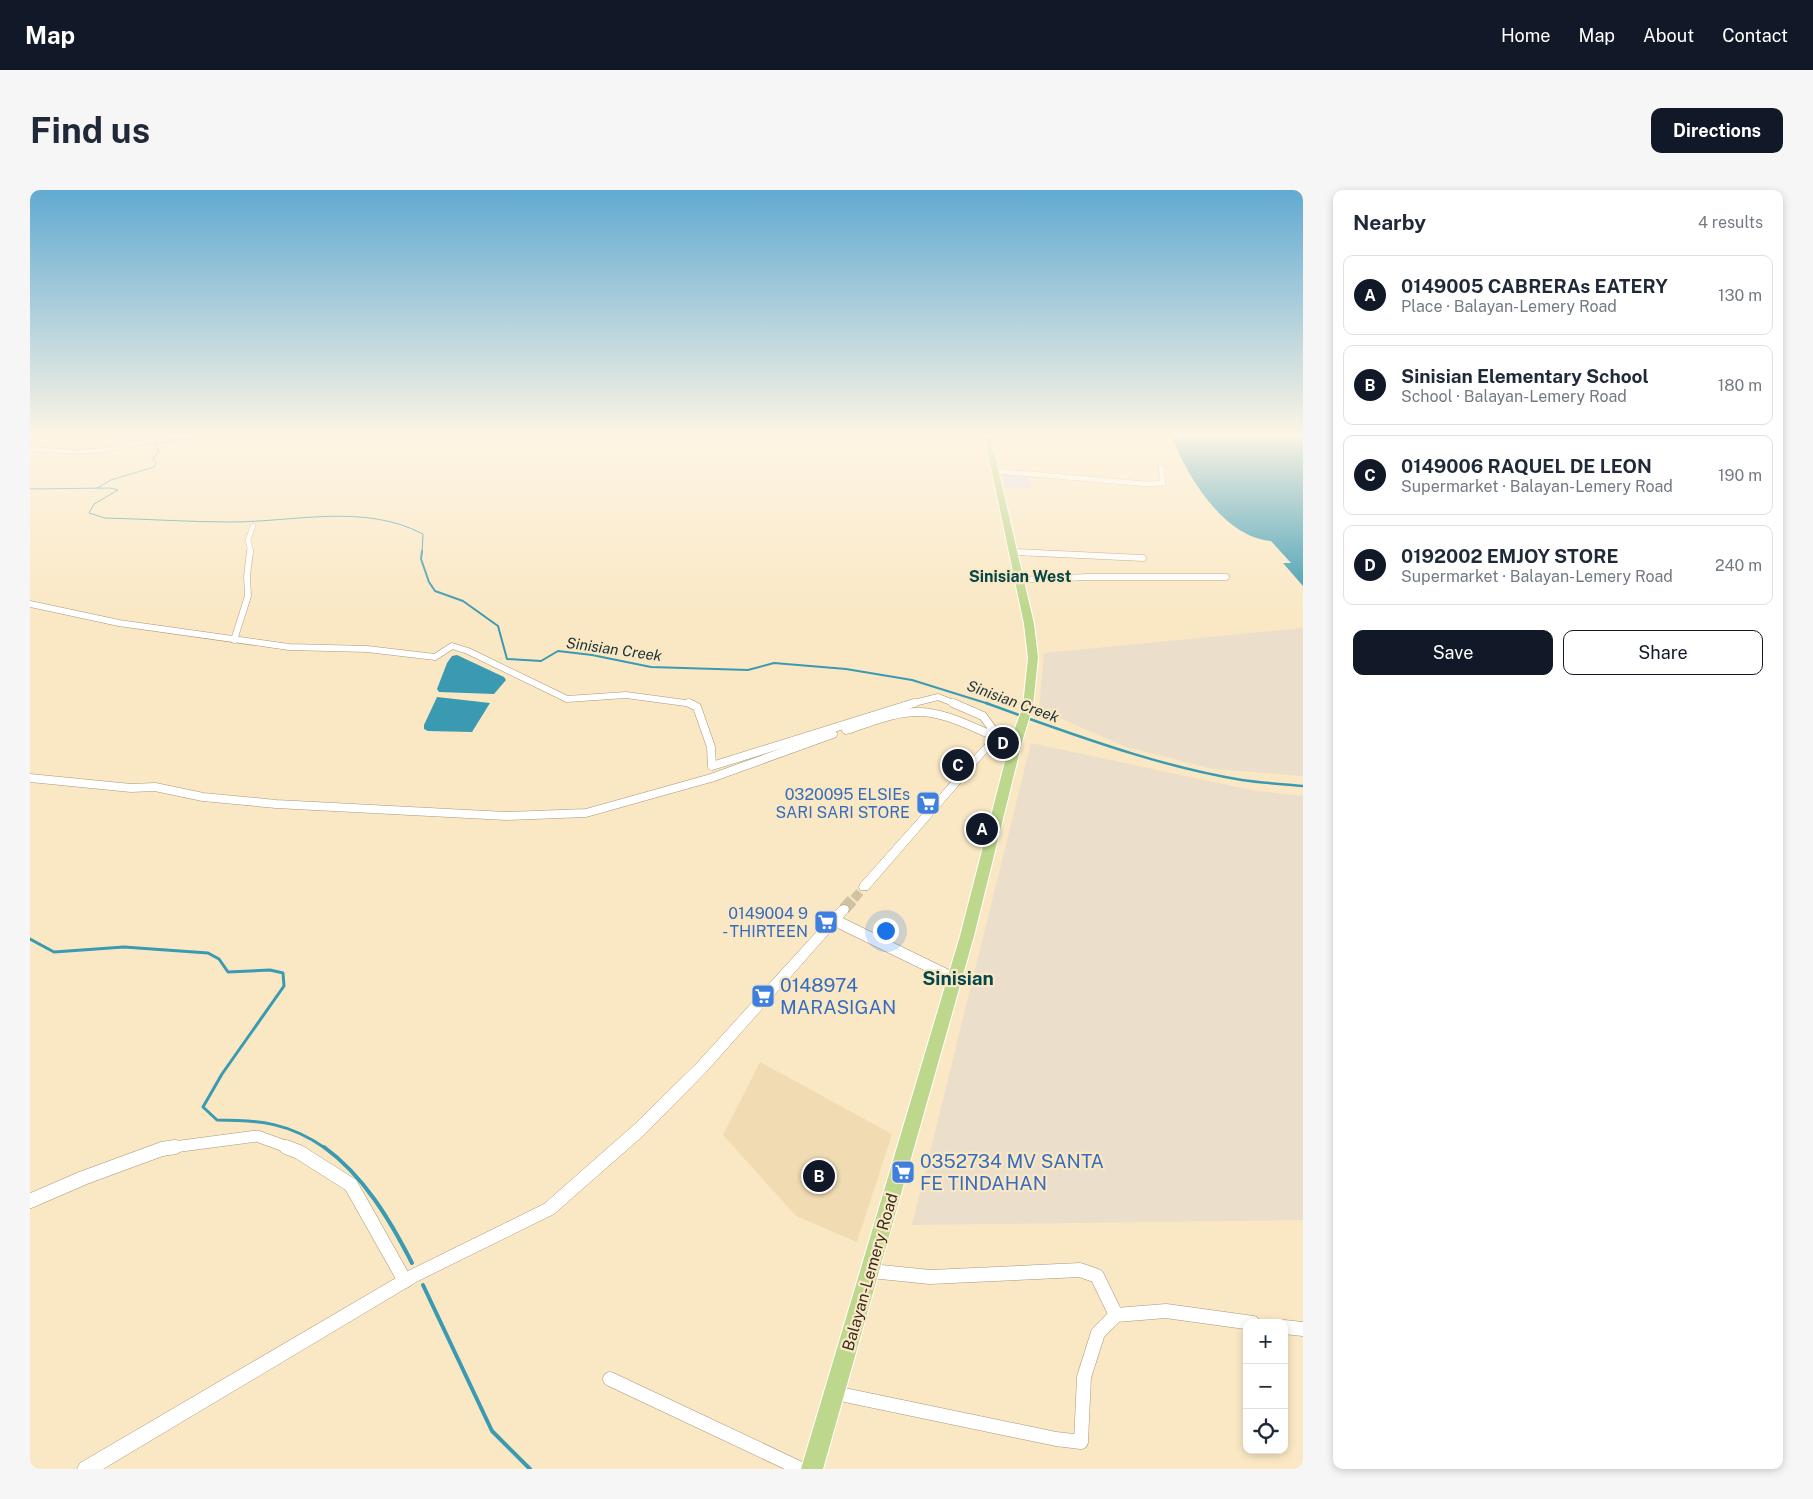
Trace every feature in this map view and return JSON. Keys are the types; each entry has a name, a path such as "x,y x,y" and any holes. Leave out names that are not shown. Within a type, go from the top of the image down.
{"main road":[{"name":"Balayan-Lemery Road","path":"812,1469 955,979 1018,736 1028,706 1033,658 1029,624 1001,494"}],"street":[{"path":"234,640 248,596 247,576 251,555 248,540 253,526"},
{"path":"1015,552 1143,558"},
{"path":"1019,580 1080,579 1086,577 1226,577"},
{"path":"30,604 119,623 289,647 367,649 436,657 452,646 468,651 567,699 626,695 691,703 697,706 711,747 712,766 916,702 938,697 983,716 998,738"},
{"path":"30,778 132,788 155,787 203,797 276,804 506,816 586,813 711,778 844,730 906,713 926,713 946,717 998,738 1018,736"},
{"path":"864,887 961,776 998,738"},
{"path":"86,1469 405,1281 550,1210 640,1129 702,1067 844,909"},
{"path":"834,920 955,979"},
{"path":"30,1201 82,1178 162,1149 257,1136 300,1152 351,1185 405,1281"},
{"path":"871,1271 930,1277 1080,1270 1097,1276 1116,1315"},
{"path":"835,1393 1056,1439 1081,1442 1084,1377 1098,1333 1116,1315 1166,1311 1243,1322"},
{"path":"1288,1327 1303,1329"},
{"path":"610,1379 801,1469"}],"shaded area":[{"path":"1303,628 1303,776 1213,769 1126,747 1039,709 1044,653"},
{"path":"1031,743 1251,790 1303,796 1303,1220 912,1225"},
{"path":"760,1062 892,1134 857,1242 796,1216 723,1135"}],"water":[{"path":"1204,494 1303,494 1303,586 1283,563 1291,563 1271,541 1254,537 1237,528 1222,516"},
{"path":"457,655 504,677 506,680 494,694 439,692 437,689 447,663 452,656"},
{"path":"437,697 490,703 472,732 428,731 424,729 424,725"}],"waterway":[{"name":"Sinisian Creek","path":"112,494 94,504 89,513 105,518 200,522 255,521 328,516 377,519 423,534 422,553"},
{"name":"Sinisian Creek","path":"422,551 421,559 429,582 435,591 463,601 498,626 507,659 541,661 558,651 592,655 651,667 748,670 774,663 846,669 912,680 987,703"},
{"name":"Sinisian Creek","path":"987,703 1022,716"},
{"name":"Sinisian Creek","path":"1027,718 1160,762 1187,769 1242,780 1303,786"},
{"path":"30,939 54,952 124,947 208,953 219,959 228,972 270,970 283,973 284,986 222,1074 203,1107 217,1120 261,1122 286,1128 325,1148"},
{"path":"324,1147 352,1171 364,1185 395,1231 412,1263"},
{"path":"423,1285 492,1431 530,1469"}],"tunnel":[{"path":"854,899 864,887"},
{"path":"844,909 855,897"}],"place":[{"name":"0192002 EMJOY STORE","path":"1003,743"},
{"name":"0149006 RAQUEL DE LEON","path":"958,765"},
{"name":"0320095 ELSIEs SARI SARI STORE","path":"928,803"},
{"name":"0149005 CABRERAs EATERY","path":"982,829"},
{"name":"0149004 9 - THIRTEEN","path":"826,922"},
{"name":"0148974 MARASIGAN","path":"763,996"},
{"name":"0352734 MV SANTA FE TINDAHAN","path":"903,1172"},
{"name":"Sinisian Elementary School","path":"819,1176"}],"district":[{"name":"Sinisian West","path":"1020,576"},
{"name":"Sinisian","path":"958,978"}]}
